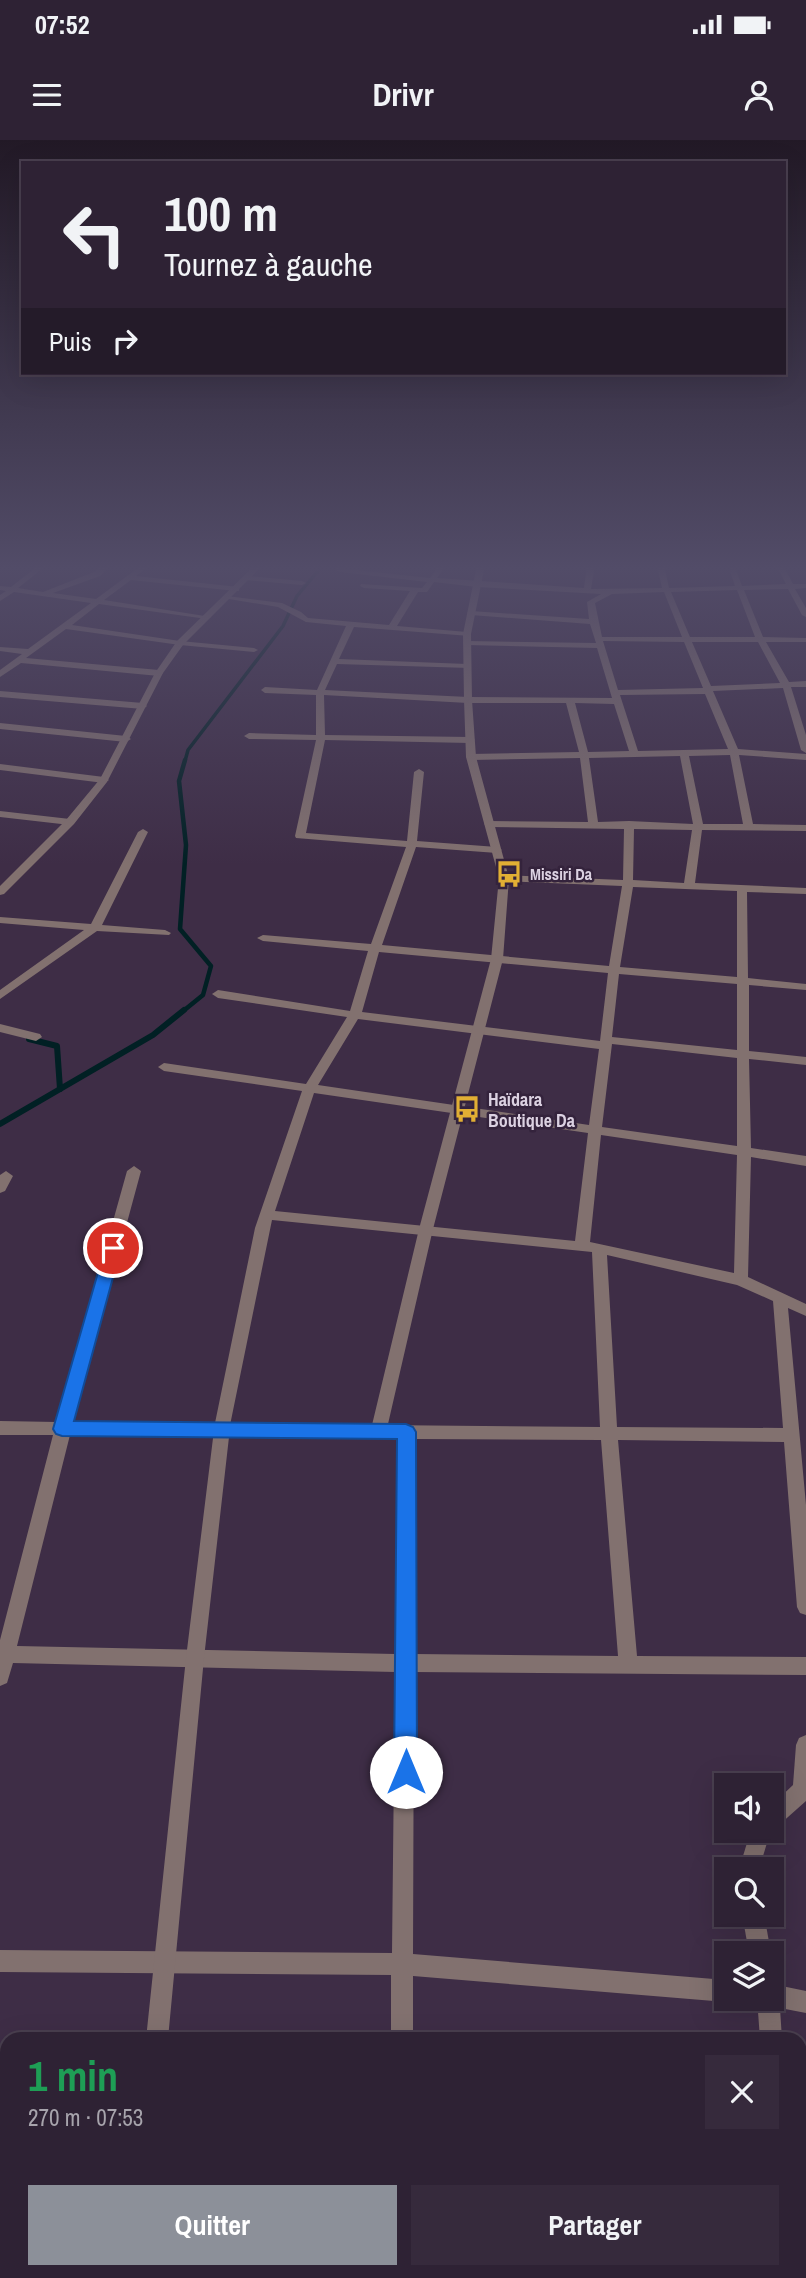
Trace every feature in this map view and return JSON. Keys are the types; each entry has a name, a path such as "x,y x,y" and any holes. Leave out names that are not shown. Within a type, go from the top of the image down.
{"street":[{"path":"70,665 159,673"},
{"path":"1,891 70,822 104,780 165,665"},
{"path":"332,665 320,693 321,737 300,836 497,850"},
{"path":"379,1432 426,1229 497,959 504,878 471,757 467,666 434,665"},
{"path":"606,665 634,754"},
{"path":"698,665 734,752 748,826"},
{"path":"774,665 787,687 806,750"},
{"path":"265,690 468,700 570,701 806,684"},
{"path":"0,694 143,706"},
{"path":"570,701 584,755 593,824"},
{"path":"0,726 126,739"},
{"path":"249,736 470,740"},
{"path":"471,757 734,752 806,757"},
{"path":"684,753 698,825 690,887"},
{"path":"0,767 104,780"},
{"path":"158,2032 195,1658 222,1430 262,1228 309,1088 355,1015 375,948 412,844 419,772"},
{"path":"0,814 70,822"},
{"path":"489,824 806,828"},
{"path":"628,1662 591,1247 596,1131 614,970 628,883 629,824"},
{"path":"0,995 95,927 143,832"},
{"path":"504,878 806,891"},
{"path":"741,1280 744,1152 742,890"},
{"path":"0,920 165,933"},
{"path":"263,938 806,987"},
{"path":"218,994 478,1030 806,1061"},
{"path":"0,1028 36,1037"},
{"path":"164,1067 806,1161"},
{"path":"0,1678 3,1654 62,1429 134,1171"},
{"path":"267,1215 591,1247 741,1280 806,1310"},
{"path":"780,1298 806,1607"},
{"path":"0,1428 791,1435"},
{"path":"402,2032 405,1964 406,1432"},
{"path":"3,1654 406,1663 628,1662 806,1666"},
{"path":"784,1808 805,1791 806,1745"},
{"path":"0,1961 163,1960 405,1964 714,1990"},
{"path":"784,1999 806,2002"},
{"path":"770,2011 771,2032"}],"waterway":[{"path":"185,761 188,750 253,665"},
{"path":"182,1012 203,995 211,966 180,929 186,845 179,781 185,760"},
{"path":"0,1124 153,1035 184,1010"},
{"path":"29,1039 57,1046 60,1089"}],"place":[{"name":"Missiri Da","path":"509,874"},
{"name":"Haïdara Boutique Da","path":"467,1109"}],"route":[{"path":"113,1248 62,1429 406,1432 406,1772"}]}
